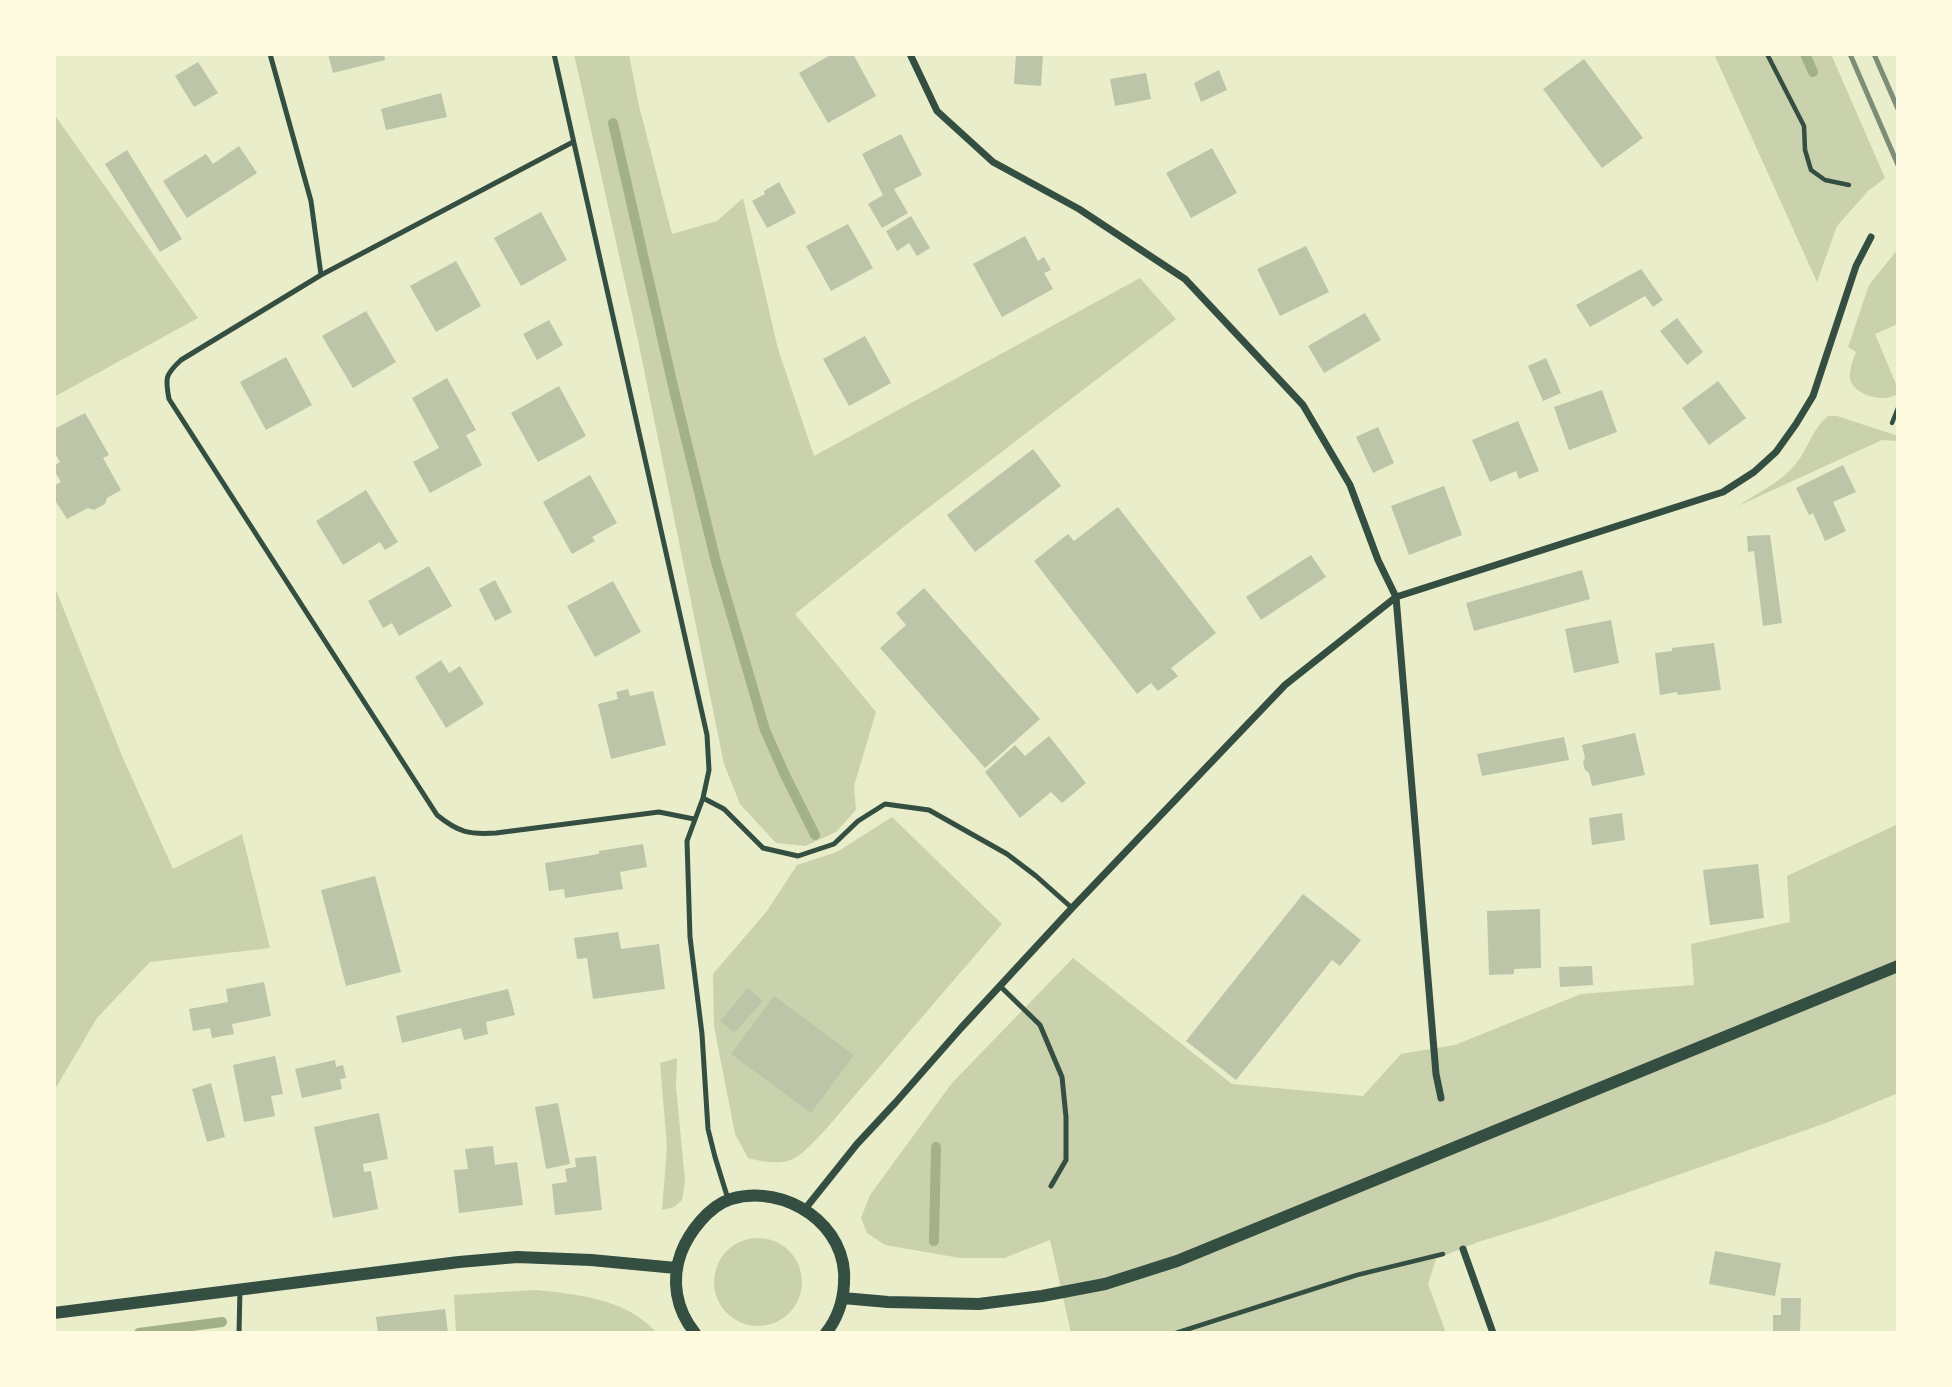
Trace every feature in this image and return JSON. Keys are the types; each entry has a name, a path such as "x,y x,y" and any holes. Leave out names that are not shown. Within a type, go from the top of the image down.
{"street":[{"path":"910,54 937,111 993,163 1079,209 1185,279 1303,405 1350,485 1378,560 1396,597 1436,1074 1441,1098"},
{"path":"805,1209 857,1144 1000,986 1284,685 1396,597 1723,492 1754,472 1776,452 1813,396 1856,266 1871,237"},
{"path":"843,1298 979,1304 1105,1284 1177,1261 1898,966"},
{"path":"695,1333 688,1325 678,1302 676,1268 683,1247 695,1226 711,1211 729,1200 749,1196 778,1197 805,1209 824,1224 838,1247 845,1272 843,1298 834,1323 826,1333"},
{"path":"1463,1249 1493,1333"},
{"path":"54,1313 517,1257 591,1260 676,1268"}],"lane":[{"path":"270,54 311,201 321,275"},
{"path":"554,54 707,735 709,770 703,798 687,841 690,937 702,1034 708,1129 729,1200"},
{"path":"573,142 321,275 181,360 169,371 166,381 169,399 437,815 453,828 475,835 659,812 694,819"},
{"path":"703,798 724,809 763,848 797,856 834,844 858,821 885,804 929,810 1007,854 1072,908"},
{"path":"1000,986 1041,1025 1062,1077 1066,1160 1051,1185"},
{"path":"239,1333 240,1289"}],"path":[{"path":"1767,54 1804,126 1805,150 1811,170 1825,180 1849,185"},
{"path":"1892,423 1898,408"},
{"path":"1176,1333 1357,1275 1463,1249"}],"green space":[{"path":"574,54 629,54 639,106 672,234 717,221 743,198 778,349 814,456 1140,278 1176,319 911,521 795,614 876,712 854,786 856,810 836,832 805,846 776,843 740,804 724,764 638,340"},
{"path":"1714,54 1831,54 1885,178 1868,191 1837,226 1817,282"},
{"path":"54,114 198,318 54,397"},
{"path":"1898,249 1898,324 1875,334 1898,394 1877,398 1863,393 1852,383 1850,372 1856,352 1848,347 1869,285"},
{"path":"1828,416 1837,416 1898,436 1898,441 1882,440 1738,506 1787,473"},
{"path":"54,585 122,756 173,869 242,834 270,948 150,962 97,1018 54,1091"},
{"path":"892,817 1002,924 808,1148 785,1162 748,1158 735,1134 714,1026 713,974 767,911 797,865 837,852"},
{"path":"1898,824 1898,1093 1826,1123 1546,1221 1478,1242 1436,1259 1428,1284 1446,1333 1071,1333 1050,1240 1004,1258 960,1258 885,1245 867,1233 861,1218 870,1195 952,1083 1073,958 1232,1084 1363,1096 1401,1054 1455,1045 1581,994 1694,985 1691,944 1790,922 1787,876"},
{"path":"677,1058 676,1086 685,1181 682,1200 674,1207 662,1210 667,1147 660,1063"},
{"path":"758,1238 775,1241 789,1251 799,1265 802,1282 799,1299 789,1313 775,1323 758,1326 741,1323 727,1313 717,1299 714,1282 717,1265 727,1251 741,1241"},
{"path":"535,1290 601,1300 631,1312 657,1333 456,1333 454,1295"}],"building":[{"path":"328,54 384,54 385,60 333,73"},
{"path":"832,54 853,54 876,96 828,123 799,73"},
{"path":"1016,54 1043,54 1041,86 1014,84"},
{"path":"1584,59 1643,138 1602,168 1543,89"},
{"path":"198,62 218,93 194,107 175,76"},
{"path":"1219,70 1227,90 1201,102 1194,83"},
{"path":"1146,73 1151,99 1115,106 1110,79"},
{"path":"441,93 447,117 386,130 381,109"},
{"path":"901,134 922,175 894,189 908,213 882,228 868,204 883,195 862,154"},
{"path":"239,146 257,173 187,218 163,181 206,154 213,164"},
{"path":"1212,148 1237,193 1191,218 1166,173"},
{"path":"127,150 182,239 160,252 105,164"},
{"path":"779,182 796,213 767,228 752,201"},
{"path":"541,212 567,260 521,286 494,238"},
{"path":"911,216 930,248 917,256 909,243 897,251 886,231"},
{"path":"848,224 873,268 831,291 806,246"},
{"path":"1025,236 1038,261 1044,257 1051,270 1044,273 1053,289 1002,317 973,264"},
{"path":"1306,246 1329,292 1280,316 1257,269"},
{"path":"456,261 481,306 436,332 410,286"},
{"path":"1641,269 1663,300 1653,307 1645,296 1590,327 1576,305"},
{"path":"366,311 396,362 353,388 322,336"},
{"path":"1365,313 1381,340 1324,373 1308,346"},
{"path":"1677,318 1703,352 1687,365 1660,331"},
{"path":"549,320 563,345 537,360 523,334"},
{"path":"865,336 891,383 849,406 823,359"},
{"path":"286,357 312,405 266,430 240,382"},
{"path":"1546,358 1561,393 1543,401 1528,366"},
{"path":"447,378 476,430 466,435 482,465 430,493 413,462 439,448 412,398"},
{"path":"1718,381 1746,418 1709,445 1682,408"},
{"path":"559,386 586,436 538,462 511,413"},
{"path":"1602,390 1617,432 1569,450 1554,407"},
{"path":"85,413 109,455 103,458 121,490 94,510 88,508 67,519 54,499 54,486 61,482 54,470 54,466 60,462 54,451 54,429"},
{"path":"1518,421 1539,471 1519,479 1516,471 1490,482 1472,440"},
{"path":"1378,427 1394,463 1373,473 1356,437"},
{"path":"1033,449 1061,486 975,552 947,515"},
{"path":"1843,465 1856,492 1833,502 1846,531 1825,541 1813,513 1809,515 1796,488"},
{"path":"590,475 617,523 592,537 595,541 572,554 543,502"},
{"path":"1444,486 1462,535 1409,555 1391,506"},
{"path":"366,490 398,542 385,550 380,542 343,565 316,521"},
{"path":"1118,507 1216,633 1171,668 1178,676 1158,691 1151,683 1137,694 1034,561 1068,534 1074,541"},
{"path":"1770,535 1782,623 1763,626 1754,551 1748,552 1747,536"},
{"path":"1311,555 1326,577 1261,620 1246,597"},
{"path":"429,566 452,606 399,636 392,623 383,628 368,601"},
{"path":"1582,570 1590,599 1474,631 1466,603"},
{"path":"495,580 512,612 495,621 479,589"},
{"path":"613,581 641,632 595,657 567,606"},
{"path":"924,588 1040,719 985,768 880,648 906,625 896,613"},
{"path":"1611,620 1619,663 1574,673 1565,629"},
{"path":"1714,643 1721,690 1660,695 1655,653"},
{"path":"441,660 449,673 460,666 484,704 446,728 415,677"},
{"path":"628,689 630,696 653,691 666,745 611,759 598,704 618,699 616,692"},
{"path":"1635,733 1645,775 1592,786 1583,762 1585,758 1582,745"},
{"path":"1049,736 1086,783 1062,803 1051,792 1020,818 985,772 1015,745 1025,756"},
{"path":"1564,737 1569,760 1482,776 1477,754"},
{"path":"1622,813 1625,840 1592,845 1589,818"},
{"path":"643,844 647,867 620,872 623,889 565,898 564,889 549,891 545,863"},
{"path":"1758,864 1764,918 1710,925 1703,870"},
{"path":"375,876 401,972 346,986 321,890"},
{"path":"1303,894 1361,940 1340,966 1332,960 1236,1080 1186,1041"},
{"path":"1540,909 1541,968 1514,969 1514,974 1489,975 1487,911"},
{"path":"618,932 621,949 659,944 665,989 593,999 587,958 577,959 574,938"},
{"path":"1592,966 1593,985 1560,987 1559,967"},
{"path":"264,982 271,1016 232,1024 234,1034 212,1038 210,1028 193,1031 189,1009 228,1002 226,989"},
{"path":"748,988 763,1001 734,1033 720,1021"},
{"path":"508,989 515,1015 486,1022 488,1034 464,1040 461,1028 402,1043 396,1016"},
{"path":"774,996 854,1055 811,1113 731,1054"},
{"path":"275,1056 283,1094 271,1096 275,1116 244,1122 233,1065"},
{"path":"335,1060 336,1067 343,1065 346,1078 340,1079 342,1089 302,1098 295,1069"},
{"path":"211,1083 225,1137 207,1142 192,1089"},
{"path":"558,1103 570,1164 546,1169 535,1107"},
{"path":"379,1113 388,1159 363,1164 364,1172 371,1171 378,1209 333,1218 314,1127"},
{"path":"493,1146 495,1165 517,1162 523,1205 459,1213 454,1170 468,1169 465,1149"},
{"path":"596,1156 602,1210 555,1215 552,1184 567,1182 565,1169 576,1167 575,1158"},
{"path":"1715,1251 1781,1263 1775,1296 1709,1284"},
{"path":"1781,1298 1801,1298 1800,1333 1773,1333 1773,1315 1781,1315"},
{"path":"445,1309 448,1333 378,1333 376,1317"}],"waterway":[{"path":"1805,54 1813,72"},
{"path":"613,123 716,562 765,730 815,835"},
{"path":"934,1241 936,1147"},
{"path":"139,1333 222,1322"}],"railway":[{"path":"1850,54 1898,165"},
{"path":"1874,54 1898,109"}]}
